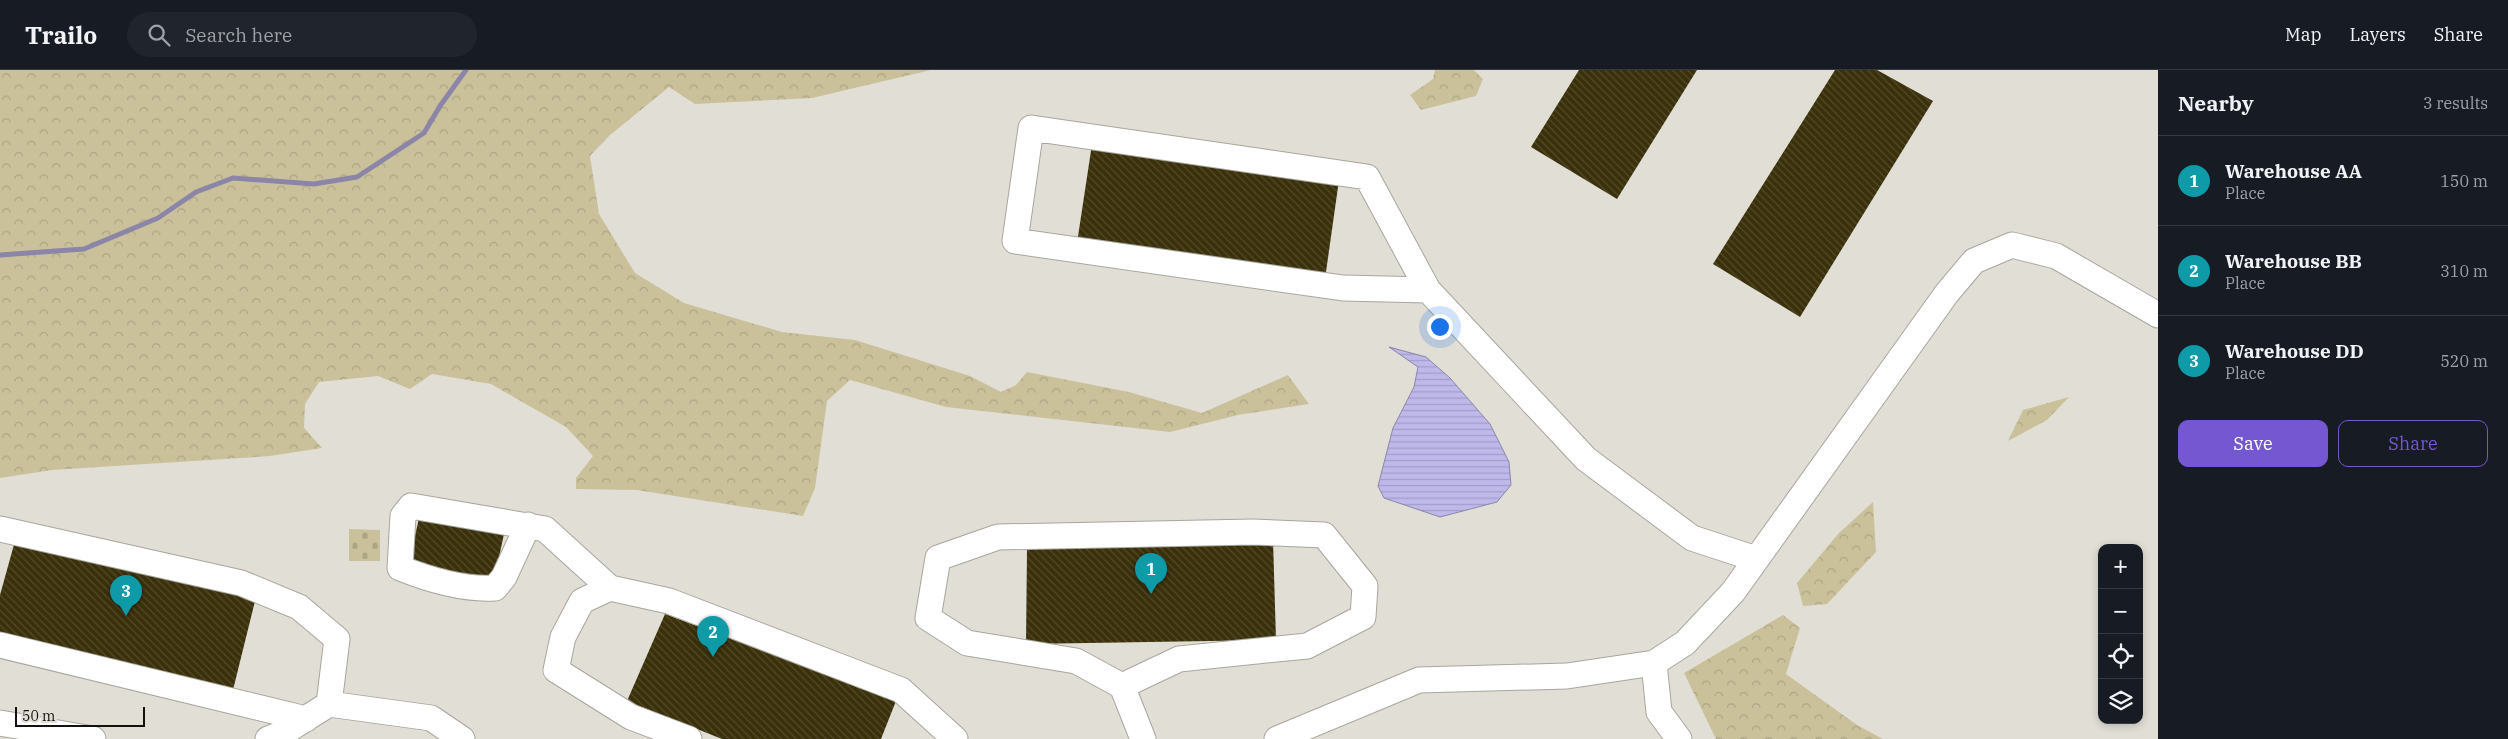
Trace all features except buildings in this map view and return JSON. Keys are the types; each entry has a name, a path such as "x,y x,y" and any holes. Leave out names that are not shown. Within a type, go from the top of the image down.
{"lane":[{"path":"1428,290 1343,288 1015,241 1031,128 1367,177 1428,290 1586,458 1692,538 1756,559"},
{"path":"1277,739 1419,680 1567,676 1654,663 1685,643 1732,592 1947,293 1974,261 2012,245 2056,256 2158,315"},
{"path":"528,525 504,577 495,588 480,589 425,578 400,568 403,516 411,506 528,525 545,528 610,588 669,601 902,690 955,739"},
{"path":"0,529 242,583 299,607 337,639 329,704"},
{"path":"1122,686 1180,659 1307,646 1362,617 1365,586 1324,535 1253,532 998,537 938,558 928,618 967,644 1076,662 1122,686 1143,739"},
{"path":"610,588 582,601 563,637 556,670 631,717 689,739"},
{"path":"0,645 306,719"},
{"path":"1654,663 1659,712 1679,739"},
{"path":"268,739 283,733 329,704 431,718 462,739"},
{"path":"0,723 93,739"}],"green space":[{"path":"0,70 931,70 812,98 695,104 669,87 610,135 590,156 599,214 635,273 684,303 782,332 855,340 970,376 1001,392 1016,385 1027,372 1129,392 1202,413 1288,375 1309,404 1238,415 1170,432 946,407 850,380 827,401 815,488 803,516 637,490 576,489 576,478 593,456 566,427 491,384 432,374 410,389 378,376 319,382 305,404 304,428 322,448 270,456 52,470 0,478"},
{"path":"1435,70 1474,70 1483,79 1476,96 1421,110 1410,95 1433,79"},
{"path":"2069,397 2047,420 2008,441 2023,410"},
{"path":"1873,502 1876,552 1827,604 1803,606 1797,583 1839,533"},
{"path":"349,529 380,530 380,561 349,561"},
{"path":"1783,615 1800,628 1786,674 1857,725 1883,739 1716,739 1684,673"}],"shaded area":[{"path":"1389,347 1426,357 1450,378 1490,424 1509,462 1511,485 1497,502 1440,517 1384,498 1378,486 1393,428 1414,387 1418,367"}],"waterway":[{"path":"0,255 84,249 158,218 196,192 233,178 314,184 357,177 424,133 440,106 466,70"}],"place":[{"name":"Warehouse AA","path":"1151,594"},
{"name":"Warehouse DD","path":"126,616"},
{"name":"Warehouse BB","path":"713,657"}]}
